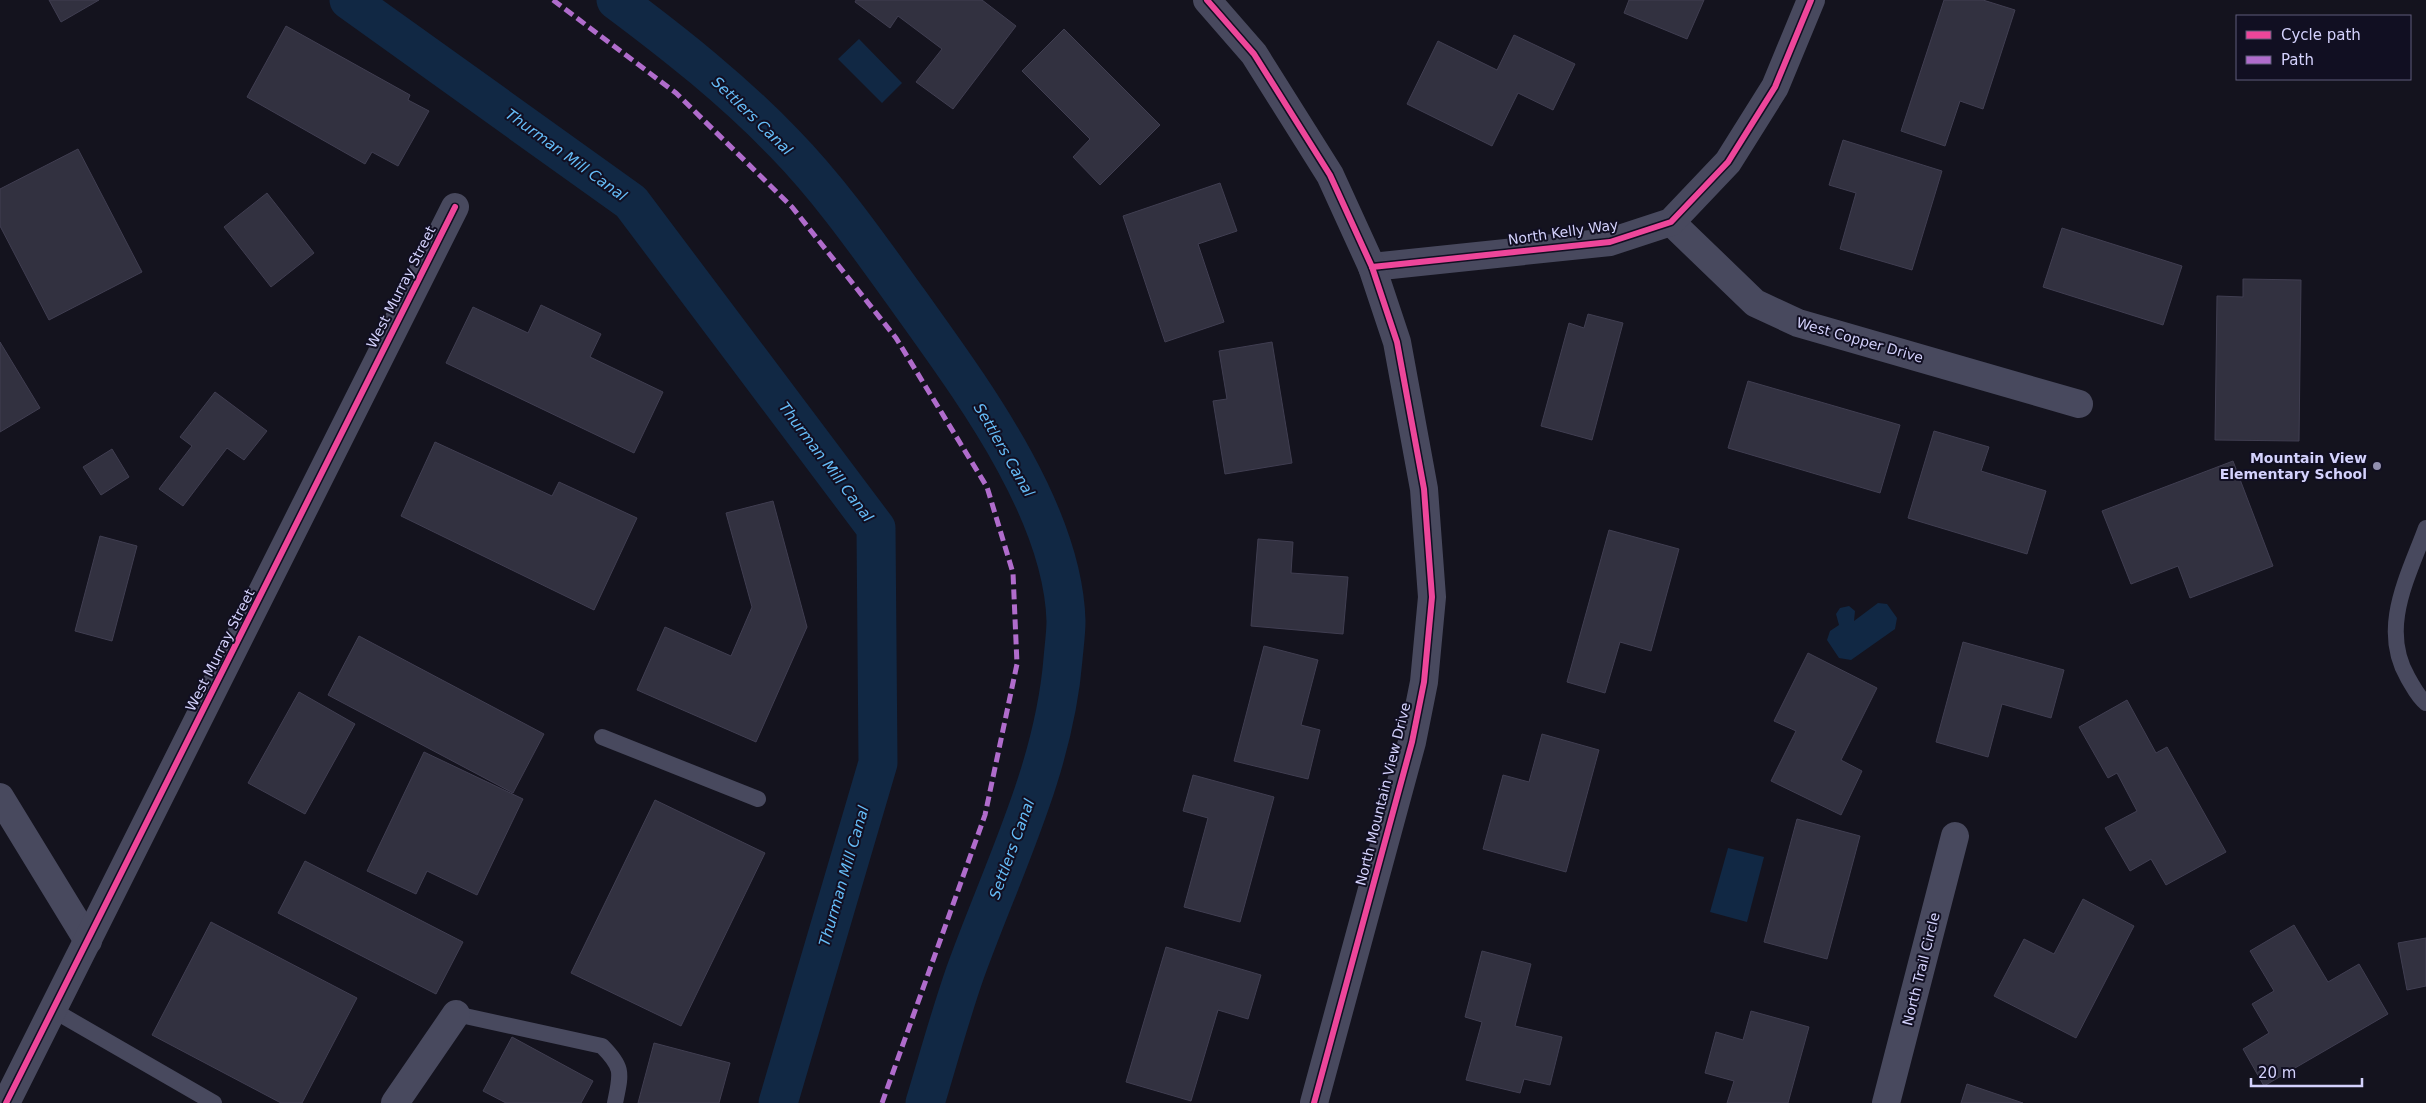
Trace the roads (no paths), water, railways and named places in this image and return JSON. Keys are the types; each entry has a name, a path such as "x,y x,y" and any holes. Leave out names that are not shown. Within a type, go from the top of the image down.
{"street":[{"name":"North Mountain View Drive","path":"1207,0 1254,54 1289,107 1330,175 1372,267 1396,342 1412,416 1424,489 1432,597 1424,682 1412,742 1314,1103"},
{"name":"North Kelly Way","path":"1372,267 1610,242 1671,222 1728,162 1760,112 1776,86 1812,0"},
{"name":"West Murray Street","path":"6,1103 455,207"},
{"name":"West Copper Drive","path":"1671,222 1755,304 1798,323 2079,404"},
{"path":"0,796 88,941"},
{"name":"North Trail Circle","path":"1886,1103 1955,836"},
{"path":"395,1103 456,1014"}],"lane":[{"path":"2426,528 2398,605 2395,640 2404,670 2420,698 2426,703"},
{"path":"602,737 758,799"},
{"path":"53,1010 214,1103"},
{"path":"456,1014 602,1046 618,1062 620,1079 615,1103"}],"water":[{"path":"859,39 902,83 882,103 838,59"},
{"path":"1878,603 1887,604 1897,618 1895,629 1851,660 1839,658 1827,640 1830,631 1839,625 1836,614 1840,608 1849,606 1855,611 1854,621"},
{"path":"1728,848 1764,857 1747,922 1710,912"}],"waterway":[{"name":"Thurman Mill Canal","path":"349,0 631,202 876,528 878,763 778,1103"},
{"name":"Settlers Canal","path":"616,0 682,51 745,104 801,161 849,219 958,371 984,411 1009,452 1031,494 1049,536 1061,579 1066,621 1058,700 1038,780 1025,819 965,973 925,1103"}],"place":[{"name":"Mountain View Elementary School","path":"2377,466"}]}
